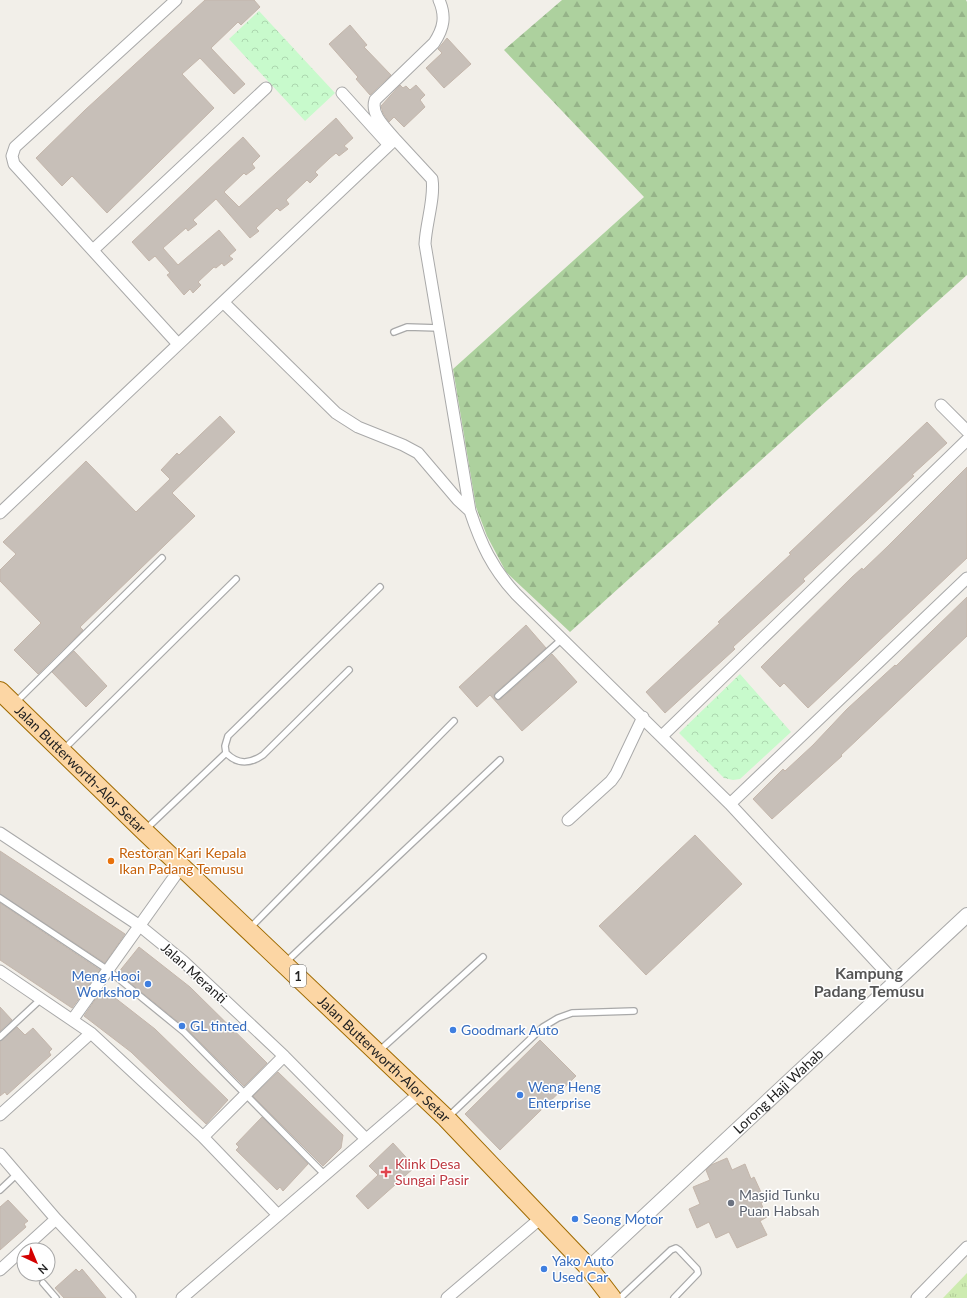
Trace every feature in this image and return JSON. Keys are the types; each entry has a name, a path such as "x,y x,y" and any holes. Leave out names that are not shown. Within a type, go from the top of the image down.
{"main road":[{"name":"Jalan Butterworth-Alor Setar","path":"0,691 144,831 446,1118 589,1268"},
{"name":"1","path":"589,1268 612,1298"}],"street":[{"path":"176,0 16,148 12,156 14,164 178,344"},
{"path":"392,142 373,106 375,100 434,43 441,32 444,21 443,9 439,0"},
{"path":"93,250 266,88"},
{"path":"342,93 432,179 434,187 427,218 426,244 470,511 479,540 501,579 730,804 895,982"},
{"path":"0,513 392,142"},
{"path":"223,302 336,413 358,427 403,445 418,453 458,500 470,511"},
{"path":"941,405 967,431"},
{"path":"662,736 967,440"},
{"path":"730,804 967,578"},
{"path":"568,820 611,781 616,774 643,717"},
{"name":"Jalan Meranti","path":"0,833 140,926 183,960 284,1056 366,1139"},
{"path":"73,1019 182,866"},
{"name":"Lorong Haji Wahab","path":"589,1268 967,915"},
{"path":"0,971 41,1000 73,1019 91,1033 203,1137 278,1215"},
{"path":"0,1115 91,1033"},
{"path":"203,1137 284,1056"},
{"path":"182,1298 420,1093"},
{"path":"0,1154 56,1219 130,1298"},
{"path":"447,1298 542,1218"},
{"path":"0,1270 56,1219"},
{"path":"916,1298 967,1247"}],"lane":[{"path":"394,332 408,327 439,328"},
{"path":"14,704 162,558"},
{"path":"62,751 236,579"},
{"path":"349,670 263,755 253,761 241,762 233,759 226,753 225,746 228,736 380,586"},
{"path":"498,696 562,639"},
{"path":"248,930 454,720"},
{"path":"144,831 226,753"},
{"path":"284,963 500,760"},
{"path":"0,898 108,970 184,1032 325,1174"},
{"path":"378,1052 483,956"},
{"path":"0,1037 41,1000"},
{"path":"446,1118 542,1027 558,1018 572,1013 634,1011"},
{"path":"0,1190 18,1174"},
{"path":"620,1298 671,1250 676,1248 697,1269 698,1273 674,1298"},
{"path":"43,1283 56,1298"}],"green space":[{"path":"562,0 966,0 967,2 967,275 570,632 506,572 487,536 476,507 453,369 644,197 504,50"},
{"path":"259,11 335,93 305,121 229,39"},
{"path":"740,674 791,732 740,779 733,780 724,778 679,733"},
{"path":"967,1273 967,1298 943,1298"}],"building":[{"path":"205,0 254,0 260,7 241,25 238,22 211,48 245,84 234,94 200,58 182,74 214,108 107,213 72,176 62,186 36,158 85,110"},
{"path":"350,25 367,45 364,47 391,75 370,95 356,79 358,77 329,44"},
{"path":"447,38 471,64 444,88 426,68 442,53 438,49"},
{"path":"400,85 403,88 406,86 410,90 416,85 425,95 420,100 425,107 404,127 394,117 389,122 383,113 381,106"},
{"path":"336,118 353,138 344,146 348,149 339,156 336,153 330,158 315,172 318,175 310,183 307,180 286,200 289,204 280,211 277,208 256,228 259,231 250,238 216,199 193,220 197,224 188,231 186,228 163,248 178,265 219,230 236,250 229,256 233,259 224,266 222,263 216,268 214,267 198,282 201,285 193,293 190,289 184,295 167,275 170,273 155,256 149,261 132,242 243,137 260,156 252,164 255,168 246,175 244,173 224,192 239,207"},
{"path":"220,416 235,432 172,493 195,516 80,627 83,630 38,674 14,650 41,623 0,581 0,570 16,554 3,542 86,461 136,512 170,479 161,470 177,453 179,455"},
{"path":"927,422 947,443 912,475 914,476 803,579 805,581 733,647 735,649 665,713 646,692 720,623 718,622 791,554 789,553"},
{"path":"967,467 967,558 808,708 784,683 780,687 761,667 852,577 862,568 863,570 887,547"},
{"path":"967,597 967,636 841,755 842,756 772,819 753,799 783,769 785,771 813,745 847,709 895,665 896,666"},
{"path":"526,625 546,648 495,693 495,699 501,699 552,654 577,682 522,731 490,695 477,707 459,687"},
{"path":"74,651 107,686 86,707 52,672"},
{"path":"695,835 742,884 646,975 599,926"},
{"path":"0,851 125,934 105,963 0,894"},
{"path":"0,903 100,970 72,1008 0,960"},
{"path":"139,947 190,987 267,1063 244,1086 187,1029 118,973"},
{"path":"105,990 155,1029 228,1100 206,1124 131,1052 84,1016 101,991 103,993"},
{"path":"0,1007 12,1020 0,1031"},
{"path":"17,1027 25,1035 33,1028 52,1049 49,1052 51,1055 7,1095 5,1092 0,1096 0,1041"},
{"name":"Weng Heng Enterprise","path":"540,1040 576,1076 500,1150 465,1114"},
{"path":"278,1072 343,1135 341,1148 323,1166 253,1096"},
{"path":"262,1117 308,1164 283,1191 280,1187 277,1190 236,1150 239,1147 236,1144"},
{"path":"393,1143 415,1167 368,1209 356,1196 378,1175 369,1166"},
{"name":"Masjid Tunku Puan Habsah","path":"727,1158 732,1170 745,1164 751,1179 754,1177 765,1201 761,1203 767,1217 760,1221 767,1235 737,1248 729,1232 716,1238 709,1222 697,1228 689,1209 700,1204 693,1187 710,1180 706,1170 711,1165"},
{"path":"8,1200 28,1221 24,1224 26,1227 0,1250 0,1207"},
{"path":"76,1269 79,1272 82,1269 106,1298 64,1298 55,1288"}],"place":[{"name":"Restoran Kari Kepala Ikan Padang Temusu","path":"111,861"},
{"name":"Meng Hooi Workshop","path":"148,984"},
{"name":"GL tinted","path":"182,1026"},
{"name":"Goodmark Auto","path":"453,1030"},
{"name":"Weng Heng Enterprise","path":"520,1095"},
{"name":"Klink Desa Sungai Pasir","path":"386,1172"},
{"name":"Masjid Tunku Puan Habsah","path":"731,1203"},
{"name":"Seong Motor","path":"575,1219"},
{"name":"Yako Auto Used Car","path":"544,1269"}],"district":[{"name":"Kampung Padang Temusu","path":"869,982"}]}
